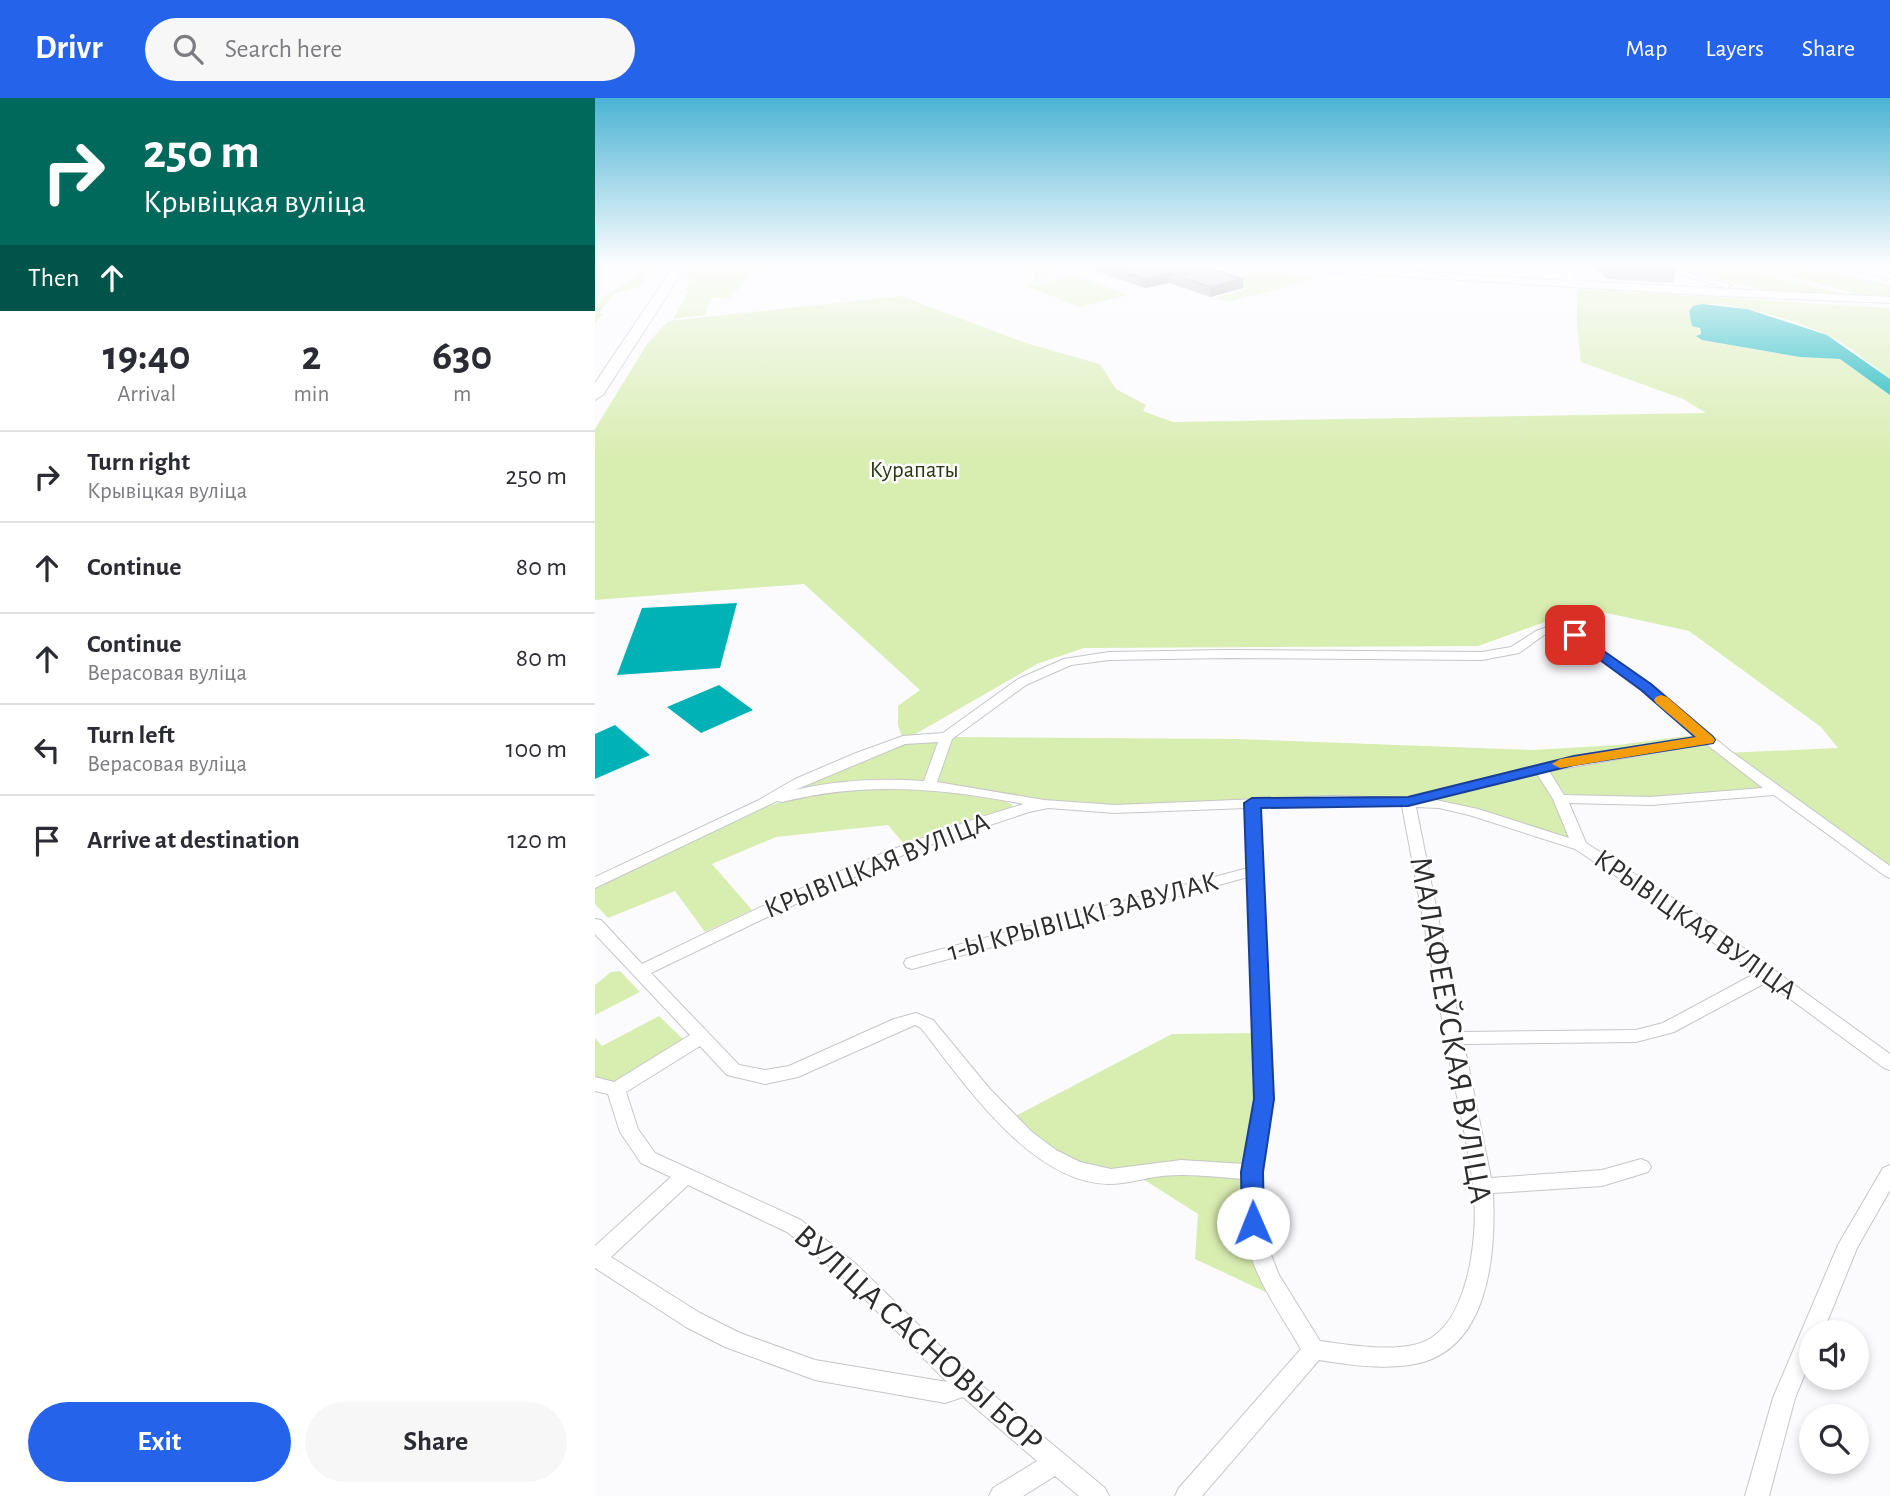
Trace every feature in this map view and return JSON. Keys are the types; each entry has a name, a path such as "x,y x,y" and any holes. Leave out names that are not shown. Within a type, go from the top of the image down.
{"highway":[{"path":"595,395 639,328"}],"street":[{"path":"595,883 762,804 800,782 903,740 946,737 1022,682 1055,666 1082,659 1226,653 1482,656 1515,650 1540,633 1561,625 1646,687 1707,740 1890,873"},
{"path":"930,784 946,737"},
{"path":"1408,802 1584,759 1707,740"},
{"path":"1541,769 1560,799 1580,846"},
{"path":"762,804 791,795 845,787 930,784 1048,804"},
{"path":"1560,799 1651,801 1776,791"},
{"name":"КРЫВІЦКАЯ ВУЛІЦА","path":"639,972 757,915 907,848 996,816 1048,804 1115,809 1252,803 1408,802 1473,811 1580,846 1640,883 1890,1063"},
{"name":"МАЛАФЕЕЎСКАЯ ВУЛІЦА","path":"1314,1350 1373,1358 1423,1352 1455,1335 1472,1302 1480,1258 1485,1228 1483,1186 1408,802"},
{"path":"1187,1496 1314,1350 1271,1279 1257,1245 1253,1223 1252,1172 1264,1099 1252,803"},
{"name":"1-Ы КРЫВІЦКІ ЗАВУЛАК","path":"912,962 1254,871"},
{"path":"595,924 733,1070 765,1077 792,1072 901,1023 916,1019 927,1024 1026,1138 1064,1164 1104,1176 1171,1168 1252,1172"},
{"path":"1453,1038 1636,1036 1668,1028 1768,974"},
{"path":"595,1084 616,1089 700,1037"},
{"name":"ВУЛІЦА САСНОВЫ БОР","path":"616,1089 629,1132 641,1152 648,1158 794,1226 849,1270 966,1386 1097,1496"},
{"path":"1483,1186 1601,1178 1641,1167"},
{"path":"1817,1320 1848,1245 1890,1173"},
{"path":"686,1175 596,1257 693,1320 733,1340 815,1370 945,1393 966,1386"},
{"path":"1757,1496 1784,1398 1799,1363"},
{"path":"1001,1496 1056,1462"}],"green space":[{"name":"Курапаты","path":"661,328 987,328 1029,344 1100,364 1116,389 1146,405 1143,411 1173,422 1706,413 1683,399 1581,362 1577,328 1698,328 1701,334 1697,335 1702,340 1800,357 1841,359 1890,395 1890,873 1776,791 1651,801 1560,799 1580,846 1473,811 1408,802 1093,808 930,784 810,791 762,804 903,740 898,725 898,706 920,690 804,584 595,600 595,429 647,344","holes":["1584,608 1689,631 1821,727 1838,748 1724,753 1701,734 1618,745 1533,750 1237,739 955,737 905,740 1037,664 1084,648 1478,646"]},
{"name":"Курапаты","path":"1810,328 1890,328 1890,379 1837,340"},
{"path":"875,789 931,790 1005,801 1013,805 1007,810 903,843 888,825 776,837 712,864 752,910 705,932 675,891 608,918 595,904 595,888 764,807 810,794"},
{"path":"620,971 640,992 595,1015 595,985 611,972"},
{"path":"659,1016 683,1039 616,1085 595,1078 595,1038 602,1046"},
{"path":"1261,1033 1253,1223 1285,1301 1195,1259 1198,1214 1135,1174 1084,1172 1008,1120 1172,1034"}],"water":[{"path":"1700,328 1806,328 1827,335 1890,379 1890,395 1840,359 1800,357 1702,340 1696,336 1701,334"},
{"path":"737,603 720,668 617,675 642,608"},
{"path":"719,685 753,710 701,733 667,707"},
{"path":"615,725 650,755 595,779 595,734"}],"slow traffic":[{"path":"1560,764 1707,740 1661,700"}],"route":[{"path":"1253,1223 1252,1172 1264,1099 1252,803 1331,800 1408,802 1422,796 1488,783 1574,761 1707,740 1646,687 1575,635"}]}
